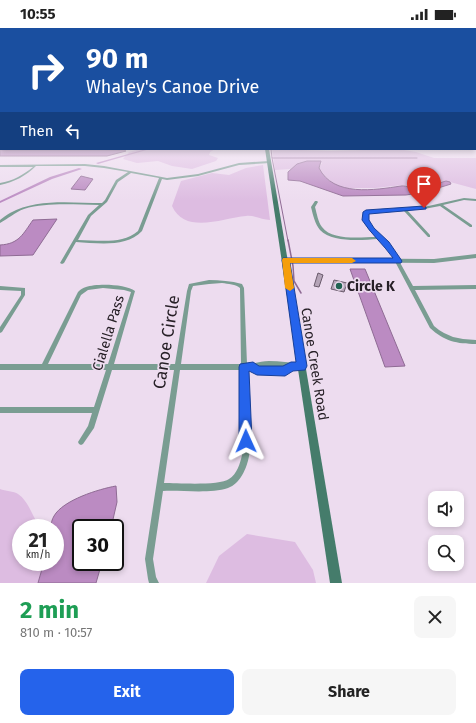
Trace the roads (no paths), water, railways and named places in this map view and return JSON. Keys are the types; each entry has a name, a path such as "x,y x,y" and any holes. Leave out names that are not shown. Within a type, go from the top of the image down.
{"main road":[{"name":"Canoe Creek Road","path":"267,150 286,260 336,583"}],"street":[{"path":"0,166 85,165 104,167 161,178 198,175 249,162 269,162"},
{"path":"0,184 20,177 29,172 35,166"},
{"path":"62,263 90,215 106,201 117,181 129,172"},
{"path":"75,241 127,240 137,236 161,178"},
{"path":"476,200 464,199 405,210 366,212 365,220 379,238 387,244 398,261 432,327 439,334 454,341 476,342"},
{"path":"316,202 313,207 318,224 322,230 329,235 336,238 379,238"},
{"path":"0,222 8,215 30,206 103,204"},
{"path":"441,204 471,226"},
{"path":"405,210 429,236"},
{"path":"286,260 434,261 476,256"},
{"name":"Canoe Circle","path":"155,583 152,579 150,559 160,487 191,285 198,283 226,283 240,285 242,288 246,455 243,466 238,475 229,483 219,486 160,487"},
{"path":"411,288 476,287"},
{"path":"0,288 23,289 24,292 0,332"},
{"name":"Cialella Pass","path":"44,367 79,294 85,289 90,288 130,289 133,293 92,428 81,442"},
{"path":"0,367 253,367 257,370 285,371 291,367 302,366"},
{"path":"0,410 97,410"}],"waterway":[{"path":"97,163 145,150"},
{"path":"271,150 272,158"},
{"path":"272,158 417,158"},
{"path":"272,158 288,241"},
{"path":"0,202 51,178 80,169"},
{"path":"288,240 294,281 301,293"}],"place":[{"name":"Circle K","path":"339,286"}]}
